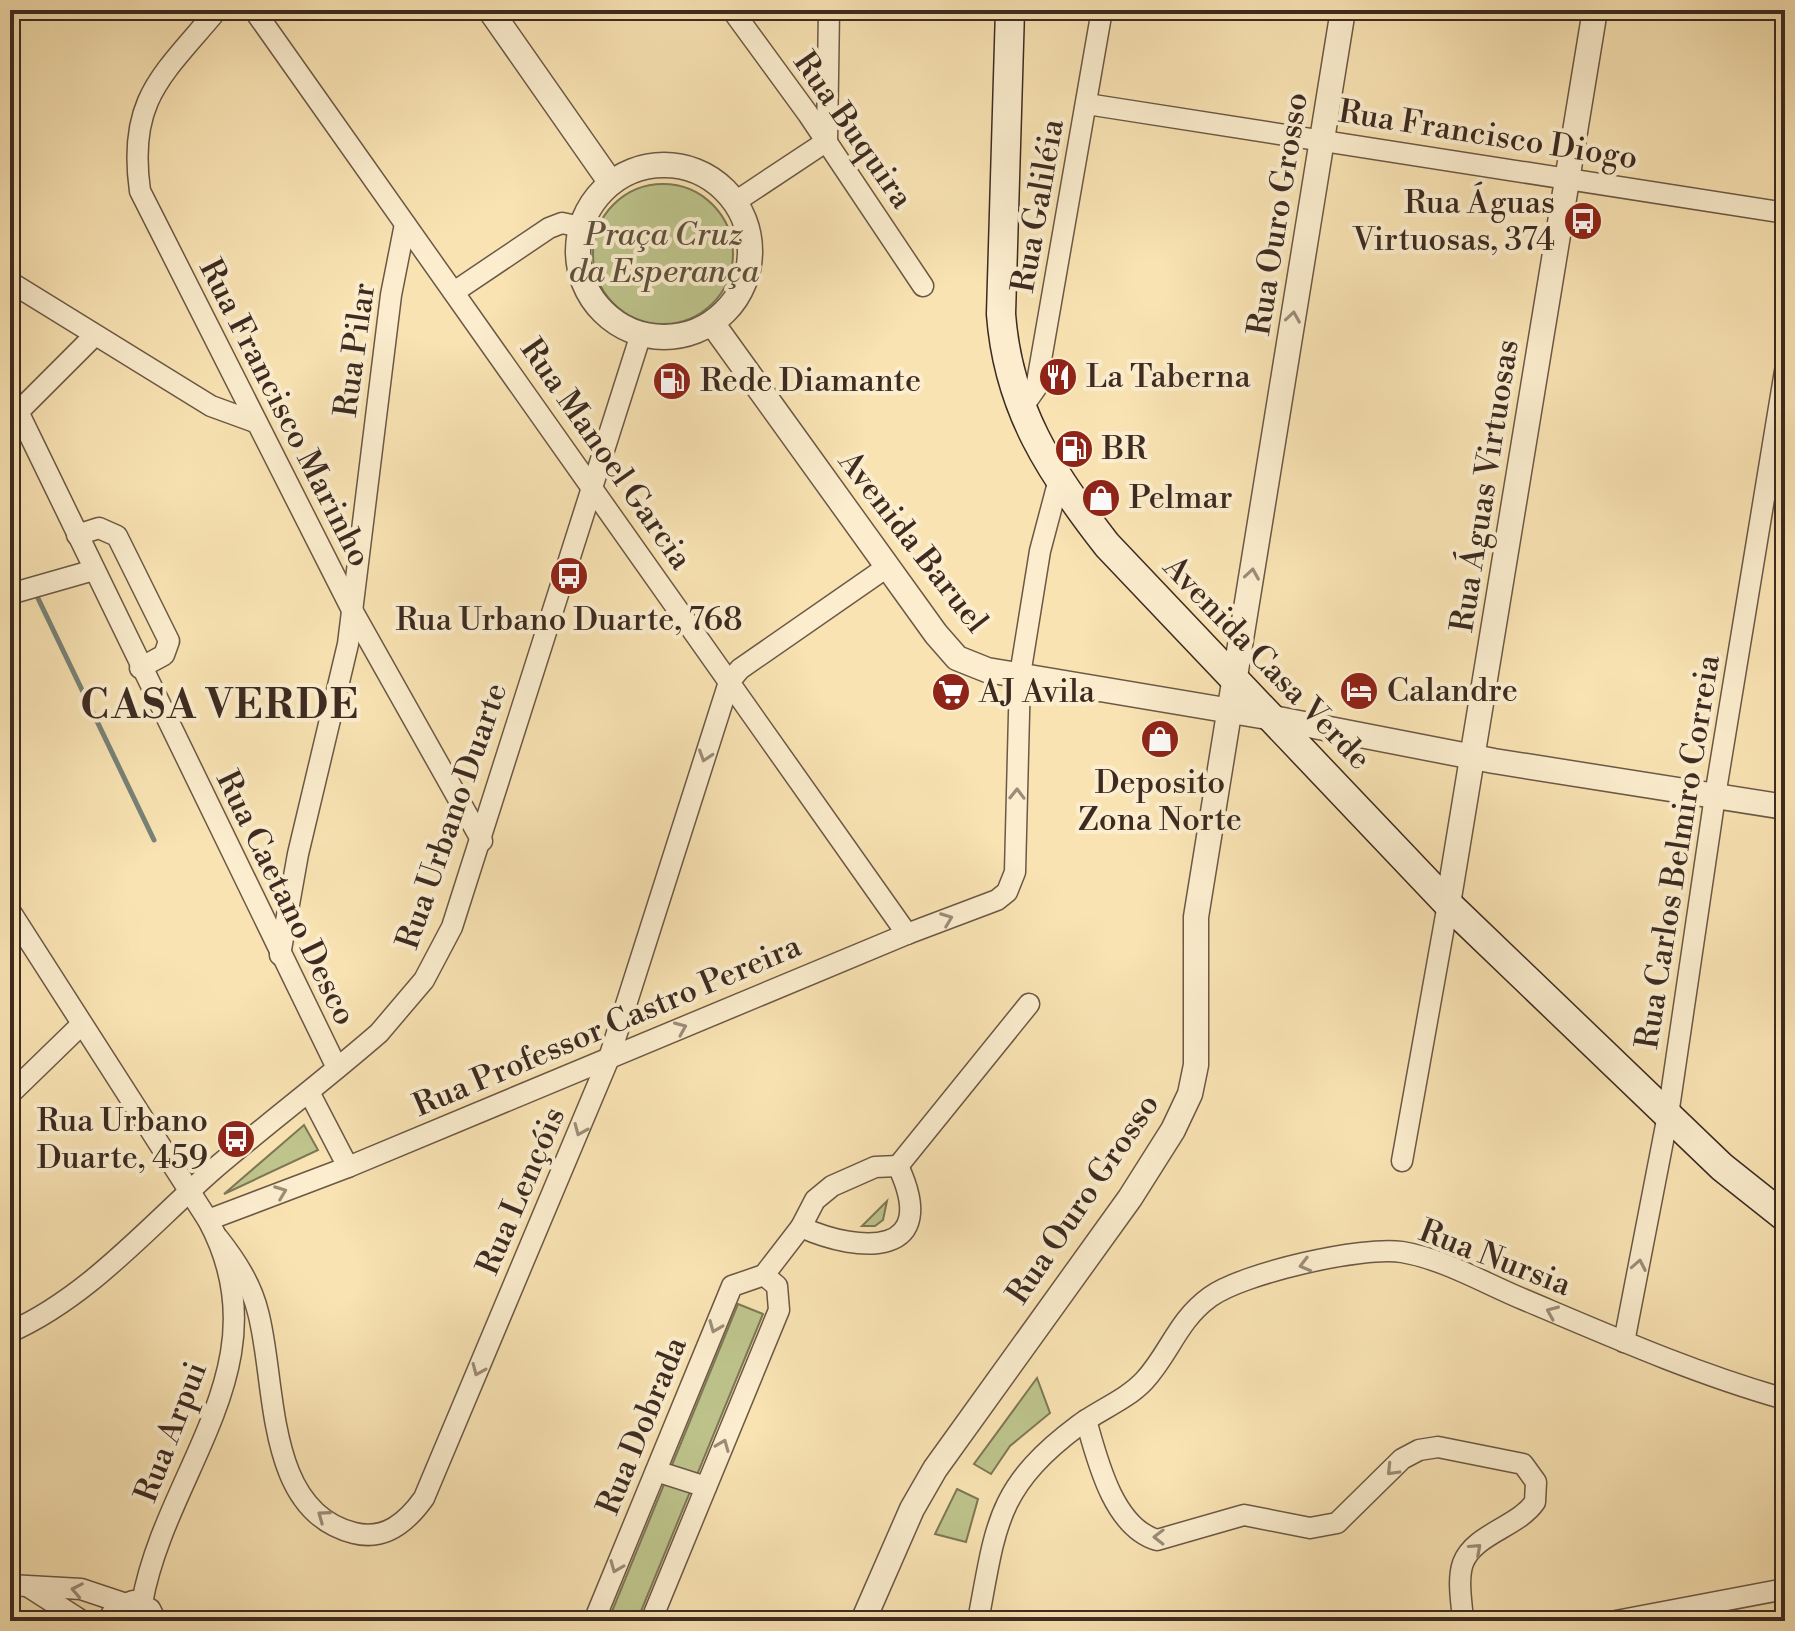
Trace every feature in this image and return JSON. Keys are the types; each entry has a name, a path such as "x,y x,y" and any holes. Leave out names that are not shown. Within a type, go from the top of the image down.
{"main road":[{"name":"Avenida Casa Verde","path":"1010,10 1001,314 1003,346 1022,408 1058,483 1107,545 1448,904 1744,1186 1785,1217"}],"street":[{"name":"Rua Francisco Marinho","path":"217,10 160,79 141,115 135,154 140,191 352,610 482,841"},
{"name":"Rua Manoel Garcia","path":"254,10 907,934"},
{"path":"490,10 611,183"},
{"name":"Rua Buquira","path":"732,10 827,141 923,286"},
{"path":"735,202 827,141 829,10"},
{"name":"Rua Galiléia","path":"1022,408 1036,388 1102,10"},
{"name":"Rua Ouro Grosso","path":"863,1621 906,1522 935,1469 1130,1198 1173,1130 1190,1094 1197,1054 1196,917 1343,10"},
{"name":"Rua Águas Virtuosas","path":"1402,1161 1474,757 1595,10"},
{"name":"Rua Francisco Diogo","path":"1087,104 1323,138 1785,213"},
{"path":"677,166 709,179 735,202 750,254 745,281 732,304 712,323 690,334 665,338 641,334 616,323 596,304 581,267 581,227 593,203 611,183 642,168 677,166"},
{"path":"454,292 549,228 562,223 581,227"},
{"name":"Rua Pilar","path":"280,955 298,854 348,644 391,295 405,224"},
{"path":"10,282 211,406 255,422"},
{"name":"Avenida Baruel","path":"712,323 887,567 957,658 987,670 1273,718 1474,757 1785,807"},
{"name":"Rua Urbano Duarte","path":"10,1332 59,1304 337,1068 403,1008 440,955 482,841 641,334"},
{"path":"14,403 94,336"},
{"name":"Rua Carlos Belmiro Correia","path":"1624,1342 1668,1115 1715,796 1785,371"},
{"name":"Rua Caetano Desco","path":"14,403 140,668 337,1068"},
{"path":"1020,675 1040,551 1058,483"},
{"path":"77,535 99,528 117,536 169,641 164,655 140,668"},
{"path":"729,682 740,669 887,567"},
{"path":"10,594 94,570"},
{"name":"Rua Professor Castro Pereira","path":"213,1229 348,1167 907,934 997,900 1007,892 1015,872 1020,675"},
{"name":"Rua Lençóis","path":"213,1229 243,1274 258,1313 280,1447 292,1483 314,1511 343,1530 370,1535 394,1529 424,1498 609,1058 729,682"},
{"name":"Rua Arpui","path":"10,911 213,1229 234,1316 230,1366 208,1433 133,1603"},
{"path":"801,1227 833,1242 849,1244 883,1244 900,1236 910,1219 912,1207 898,1166 1029,1004"},
{"path":"10,1094 81,1025"},
{"path":"309,1092 348,1167"},
{"name":"Rua Dobrada","path":"594,1621 732,1286 764,1275 801,1227 815,1200 832,1186 875,1167 898,1166"},
{"name":"Rua Nursia","path":"978,1621 995,1533 1010,1492 1030,1466 1086,1420 1143,1382 1188,1315 1213,1294 1240,1282 1362,1251 1405,1253 1427,1259 1624,1342 1785,1399"},
{"path":"651,1621 779,1310 777,1286 764,1275"},
{"path":"1086,1420 1095,1454 1125,1517 1136,1530 1157,1540 1244,1515 1310,1528 1337,1523 1402,1459 1419,1450 1459,1448 1523,1464 1536,1482 1535,1502 1516,1521 1469,1553 1461,1575 1463,1621"},
{"path":"656,1471 706,1487"},
{"path":"20,1586 81,1589 133,1603 156,1621"},
{"path":"20,1586 82,1621"},
{"path":"1616,1621 1785,1589"},
{"path":"108,1621 115,1608 133,1603"}],"green space":[{"name":"Praça Cruz da Esperança","path":"663,184 690,189 713,204 728,227 733,254 728,281 713,304 690,319 663,324 636,319 613,304 598,281 593,254 598,227 613,204 636,189"},
{"path":"304,1125 318,1150 224,1194"},
{"path":"887,1201 883,1220 875,1226 862,1226"},
{"path":"738,1304 763,1314 637,1621 608,1621"},
{"path":"1037,1378 1050,1413 1010,1446 991,1474 974,1464"},
{"path":"957,1489 978,1499 966,1542 935,1534"}],"waterway":[{"path":"35,592 154,840"}],"place":[{"name":"Rua Águas Virtuosas, 374","path":"1583,221"},
{"name":"La Taberna","path":"1058,377"},
{"name":"Rede Diamante","path":"672,381"},
{"name":"BR","path":"1074,449"},
{"name":"Pelmar","path":"1101,498"},
{"name":"Rua Urbano Duarte, 768","path":"569,576"},
{"name":"Calandre","path":"1359,691"},
{"name":"AJ Avila","path":"951,692"},
{"name":"Deposito Zona Norte","path":"1160,739"},
{"name":"Rua Urbano Duarte, 459","path":"236,1139"}],"district":[{"name":"CASA VERDE","path":"220,706"}]}
